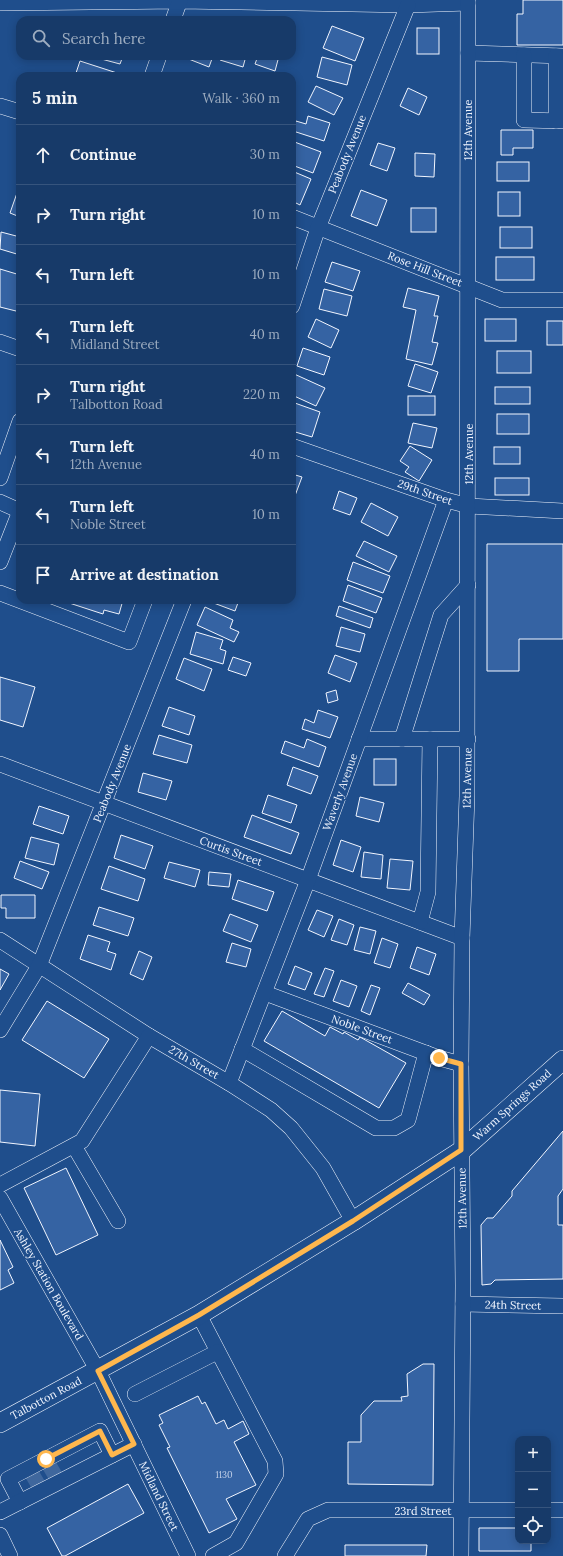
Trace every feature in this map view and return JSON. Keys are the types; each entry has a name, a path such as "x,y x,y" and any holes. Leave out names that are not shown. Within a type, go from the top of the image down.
{"main road":[{"name":"Warm Springs Road","path":"461,1150 563,1060"},
{"name":"Talbotton Road","path":"0,1423 199,1315 353,1221 461,1150"}],"street":[{"path":"0,3 180,0 408,5 468,2"},
{"path":"174,16 180,0"},
{"name":"12th Avenue","path":"461,1556 463,1304 461,1150 462,938 468,739 468,2"},
{"name":"Peabody Avenue","path":"296,294 318,228 408,5"},
{"path":"468,53 560,56 559,120 524,120 524,55"},
{"path":"153,72 158,60"},
{"path":"0,106 16,111"},
{"name":"Rose Hill Street","path":"296,219 502,300 563,300"},
{"path":"0,342 16,348"},
{"path":"0,478 16,432"},
{"name":"29th Street","path":"296,447 446,500 469,506 563,511"},
{"name":"Waverly Avenue","path":"229,1083 308,880 446,500"},
{"path":"0,502 16,509"},
{"path":"0,562 16,521"},
{"path":"402,739 441,615 468,585"},
{"path":"0,593 16,599"},
{"path":"29,604 129,642 143,604"},
{"name":"Peabody Avenue","path":"0,1030 39,966 182,604"},
{"path":"359,739 468,739"},
{"path":"420,922 428,892 430,739"},
{"name":"Curtis Street","path":"0,764 462,938"},
{"name":"27th Street","path":"0,940 149,1036 229,1083 271,1110 290,1128 322,1168 353,1221"},
{"name":"Noble Street","path":"265,993 426,1053 461,1064"},
{"path":"0,1185 82,1141 149,1036"},
{"path":"242,1049 376,1128 394,1128 408,1120 426,1053"},
{"path":"74,1146 118,1221"},
{"name":"Ashley Station Boulevard","path":"0,1198 98,1371"},
{"name":"24th Street","path":"463,1304 563,1306"},
{"path":"199,1315 275,1461 276,1474 236,1543 213,1556"},
{"path":"135,1394 217,1352"},
{"name":"Midland Street","path":"98,1371 188,1556"},
{"path":"0,1512 20,1502 35,1480 52,1471 100,1431 112,1455"},
{"path":"20,1502 8,1479 35,1480 52,1471 112,1455 134,1444"},
{"name":"23rd Street","path":"285,1556 308,1519 328,1510 515,1510"},
{"path":"551,1510 563,1510"},
{"path":"0,1536 10,1556"}],"building":[{"path":"523,0 563,0 563,45 517,45 517,14 523,14"},
{"path":"332,26 364,38 355,61 323,48"},
{"path":"417,28 439,28 439,54 417,54"},
{"path":"322,57 352,65 347,85 317,77"},
{"path":"105,60 122,60 120,64"},
{"path":"191,60 212,60 209,67"},
{"path":"220,60 245,60 243,67"},
{"path":"256,60 278,60 275,71 255,64"},
{"path":"80,61 114,72 76,72"},
{"path":"316,86 343,98 334,115 308,102"},
{"path":"408,88 427,97 419,115 400,106"},
{"path":"308,116 330,123 324,141 296,132 296,121 306,124"},
{"path":"501,130 533,130 533,148 513,148 513,155 501,155"},
{"path":"296,143 321,152 313,173 296,167"},
{"path":"378,143 395,148 387,171 370,165"},
{"path":"415,153 435,154 434,177 415,176"},
{"path":"497,162 529,162 529,181 497,181"},
{"path":"296,173 311,179 300,205 296,203"},
{"path":"361,190 387,200 377,226 351,216"},
{"path":"498,192 520,192 520,216 498,216"},
{"path":"16,196 16,215 10,213"},
{"path":"411,208 436,208 436,232 411,232"},
{"path":"500,227 532,227 532,248 500,248"},
{"path":"1,232 16,236 16,254 0,249"},
{"path":"496,257 534,257 534,280 496,280"},
{"path":"332,262 360,271 353,291 325,282"},
{"path":"0,269 16,274 16,311 0,307"},
{"path":"408,288 439,296 434,316 438,316 432,342 438,343 432,365 406,359 416,310 403,307"},
{"path":"324,289 352,296 347,316 319,309"},
{"path":"316,319 339,330 331,348 308,337"},
{"path":"485,319 516,319 516,341 485,341"},
{"path":"547,321 563,321 563,345 547,345"},
{"path":"303,348 330,357 324,375 297,366"},
{"path":"497,351 531,351 531,373 497,373"},
{"path":"415,364 438,372 431,393 408,386"},
{"path":"296,375 325,388 316,406 296,397"},
{"path":"495,387 530,387 530,404 495,404"},
{"path":"408,396 435,396 435,415 408,415"},
{"path":"296,403 320,412 312,437 296,432"},
{"path":"497,414 529,414 529,434 497,434"},
{"path":"413,423 437,428 432,448 408,443"},
{"path":"410,446 432,460 419,481 405,472 409,467 400,461"},
{"path":"494,447 520,447 520,464 494,464"},
{"path":"296,475 302,477 296,493"},
{"path":"495,478 529,478 529,495 495,495"},
{"path":"339,491 357,498 350,515 333,509"},
{"path":"371,503 398,517 388,536 361,522"},
{"path":"364,541 397,556 389,572 356,556"},
{"path":"487,544 563,544 563,639 519,639 519,671 487,671"},
{"path":"353,562 390,576 383,593 347,580"},
{"path":"348,585 382,598 376,613 343,601"},
{"path":"72,604 122,604 119,614 104,610 103,614"},
{"path":"216,604 238,604 235,611"},
{"path":"339,606 373,618 370,628 336,616"},
{"path":"205,607 233,620 230,628 239,632 234,642 197,625"},
{"path":"341,627 365,634 360,652 336,646"},
{"path":"196,632 223,640 220,649 226,651 223,664 190,654"},
{"path":"335,655 357,663 350,682 328,673"},
{"path":"233,657 251,663 246,676 228,670"},
{"path":"184,658 212,669 204,691 176,679"},
{"path":"0,677 35,687 23,727 0,720"},
{"path":"336,690 338,700 328,703 326,693"},
{"path":"169,707 195,716 189,735 162,726"},
{"path":"318,710 338,717 330,738 302,729 305,719 314,723"},
{"path":"159,735 192,745 187,763 153,754"},
{"path":"307,739 326,747 319,767 281,753 285,741 304,748"},
{"path":"374,759 396,759 396,785 374,785"},
{"path":"293,767 318,776 311,794 287,785"},
{"path":"143,773 172,781 166,800 138,792"},
{"path":"268,795 297,805 291,823 262,813"},
{"path":"360,797 384,803 379,822 356,816"},
{"path":"39,806 69,816 63,834 33,824"},
{"path":"252,815 299,833 291,854 244,837"},
{"path":"121,835 153,846 145,869 114,858"},
{"path":"31,837 59,844 54,865 25,858"},
{"path":"341,840 361,847 353,872 333,865"},
{"path":"364,852 383,855 381,879 361,877"},
{"path":"390,859 413,861 410,890 387,888"},
{"path":"20,861 49,872 42,889 14,878"},
{"path":"169,862 200,870 195,887 164,878"},
{"path":"109,866 145,879 138,901 101,889"},
{"path":"209,872 231,874 229,887 208,885"},
{"path":"238,880 274,892 267,911 232,899"},
{"path":"1,895 35,895 35,918 6,918 6,908 1,908"},
{"path":"99,907 134,918 128,936 93,925"},
{"path":"317,910 333,916 324,937 308,930"},
{"path":"230,914 258,925 251,942 223,931"},
{"path":"339,919 354,925 347,945 331,940"},
{"path":"360,927 376,931 370,954 354,950"},
{"path":"88,935 110,942 107,951 116,954 111,970 80,959"},
{"path":"382,938 398,944 390,968 374,963"},
{"path":"232,943 251,949 246,967 226,962"},
{"path":"417,947 436,954 429,975 410,968"},
{"path":"139,951 152,957 143,980 130,974"},
{"path":"295,966 312,973 305,990 288,984"},
{"path":"325,968 334,971 324,997 314,994"},
{"path":"0,969 9,974 0,990"},
{"path":"341,980 357,986 349,1007 333,1001"},
{"path":"408,983 430,995 424,1005 402,993"},
{"path":"371,985 380,988 370,1015 361,1011"},
{"path":"47,1001 109,1039 84,1078 22,1040"},
{"path":"282,1011 325,1036 330,1027 343,1034 344,1032 358,1040 360,1037 406,1063 379,1108 264,1041"},
{"path":"0,1090 40,1094 35,1146 0,1142"},
{"path":"563,1131 563,1189 558,1196 558,1225 563,1225 563,1279 495,1280 491,1284 482,1285 481,1225 487,1218 493,1218 512,1196 512,1191"},
{"path":"66,1168 98,1235 56,1255 24,1188"},
{"path":"0,1240 13,1267 8,1270 14,1283 0,1290"},
{"path":"423,1364 434,1364 433,1485 348,1484 348,1442 361,1442 361,1415 374,1401 402,1401 401,1397 408,1396 407,1374"},
{"path":"198,1396 202,1404 205,1402 216,1424 224,1420 228,1429 243,1421 249,1434 234,1442 256,1485 226,1499 237,1519 209,1533 167,1448 170,1447 159,1425 163,1423 159,1415"},
{"path":"128,1484 144,1513 65,1556 62,1556 47,1528"},
{"path":"479,1528 515,1528 515,1544 531,1544 531,1551 479,1551"},
{"path":"345,1545 427,1545 426,1556 345,1556"}],"tunnel":[{"path":"49,1465 56,1477"},
{"path":"32,1474 39,1486"}],"route":[{"path":"46,1459 100,1431 112,1455 134,1444 98,1371 199,1315 353,1221 461,1150 461,1064 439,1058"}]}
